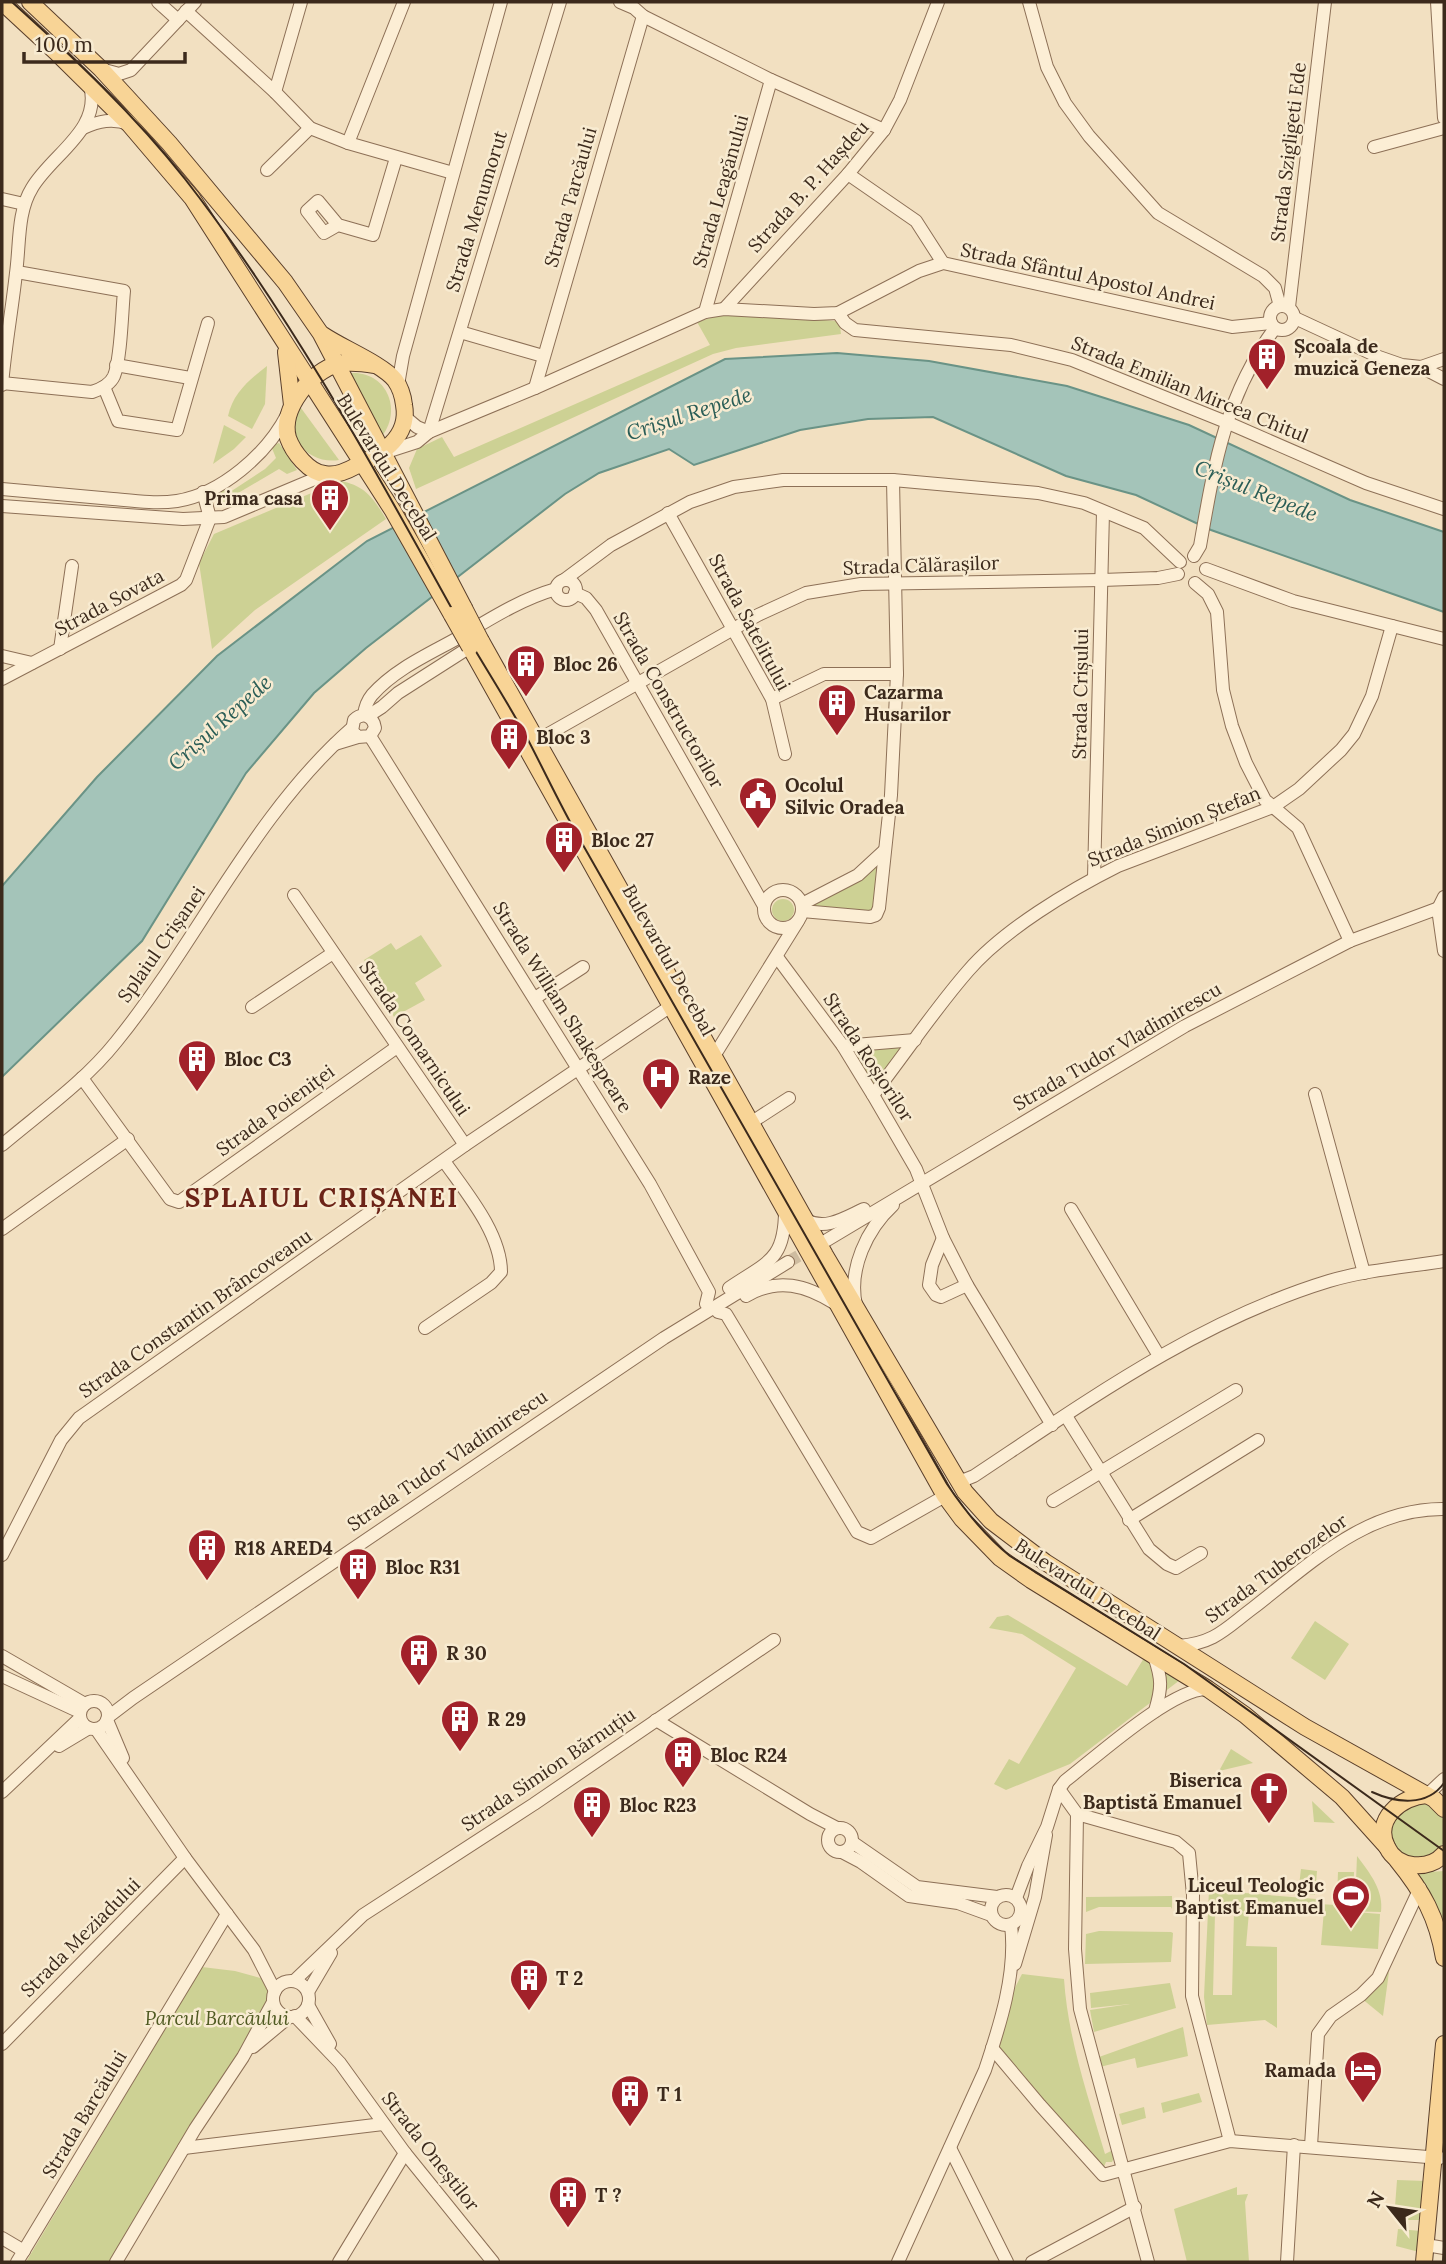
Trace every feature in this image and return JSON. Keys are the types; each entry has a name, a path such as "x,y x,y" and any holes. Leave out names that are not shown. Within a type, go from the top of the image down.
{"main road":[{"name":"Bulevardul Decebal","path":"2,2 129,124 197,206 393,511 536,741 752,1122 806,1220 945,1496 962,1519 1000,1558 1208,1689 1245,1715 1329,1785 1420,1888 1433,1915 1444,1958"},
{"name":"Bulevardul Decebal","path":"30,2 101,69 169,143 263,252 321,334 409,502 475,644 671,1006 785,1208 961,1486 991,1521 1024,1547 1305,1727 1435,1800"},
{"path":"285,345 292,405 287,424 289,440 307,465 324,475 347,470 381,453 397,438 405,417 404,402 398,385 389,373 321,334"},
{"path":"292,405 309,383 325,370 350,363 375,365"},
{"path":"1435,1800 1409,1798 1392,1810 1384,1828 1390,1851 1404,1863 1415,1865 1441,1859"},
{"path":"1424,2262 1433,2250 1444,2044"},
{"path":"1437,2158 1444,2119"}],"street":[{"path":"158,2 186,11 275,92 310,128 348,143 453,173"},
{"path":"275,92 301,2"},
{"path":"348,143 404,2"},
{"name":"Strada Menumorut","path":"398,385 403,356 501,2"},
{"name":"Strada Menumorut","path":"429,432 560,2"},
{"path":"620,2 771,80 884,130"},
{"name":"Strada B. P. Hașdeu","path":"724,309 848,174 884,130 900,100 938,2"},
{"path":"1029,2 1047,67 1065,103 1089,136 1158,213 1263,276 1275,288 1288,310 1292,325 1286,330 1273,326"},
{"name":"Strada Szigligeti Ede","path":"1288,310 1325,2"},
{"path":"1437,2 1444,118"},
{"path":"101,69 120,74 131,70 186,11"},
{"name":"Strada Tarcăului","path":"535,388 643,16"},
{"name":"Strada Leagănului","path":"705,313 771,80"},
{"path":"16,272 124,291 116,365 113,377 104,387 92,392 2,384 4,347 24,204 40,176 90,115 93,103 89,83"},
{"path":"82,128 107,120 129,124"},
{"path":"267,170 310,128"},
{"path":"1374,147 1444,128"},
{"path":"338,225 373,235 396,158"},
{"path":"848,174 916,220 943,264"},
{"path":"2,200 24,204"},
{"name":"Strada Sfântul Apostol Andrei","path":"381,453 417,442 429,432 705,313 724,309 838,313 919,271 943,264 1232,327 1273,326"},
{"path":"1195,583 1203,578 1206,569 1197,551 1224,428 1234,399 1273,326 1271,312 1288,310 1379,356 1402,365 1421,367 1444,379"},
{"name":"Strada Emilian Mircea Chitul","path":"838,313 845,323 855,330 1011,345 1072,360 1224,428 1444,509"},
{"path":"104,387 118,421 177,430 208,323"},
{"path":"1250,327 1257,336 1260,348"},
{"path":"460,332 543,356"},
{"path":"1421,367 1444,359"},
{"path":"116,365 190,378"},
{"path":"2,489 154,502 188,499 225,481 263,451 292,405"},
{"path":"405,417 417,427 429,432"},
{"path":"2,506 183,519 224,517 324,475"},
{"path":"475,644 398,693 369,718 354,720 360,734 374,732 369,718 366,705 371,696 415,661 523,601 560,584 611,545 711,493 753,483 783,480 893,480 1038,493 1084,503 1144,528 1179,568 1183,581 1195,583 1208,594 1217,612 1223,690 1250,774 1265,800 1298,828 1350,941"},
{"path":"801,912 870,917 876,915 879,908 891,795 897,674 893,480"},
{"path":"203,492 210,518"},
{"name":"Strada Crișului","path":"1094,878 1103,512"},
{"name":"Strada Satelitului","path":"668,513 772,699 785,754"},
{"name":"Strada Sovata","path":"2,679 174,590 186,580 210,518"},
{"path":"1179,568 1186,556 1197,551"},
{"path":"60,649 72,566"},
{"name":"Strada Călărașilor","path":"536,741 758,615 806,593 861,584 1158,578 1179,568"},
{"path":"1206,569 1293,601 1444,639"},
{"name":"Strada Constructorilor","path":"560,584 559,597 565,600 575,593 586,598 596,610 764,906"},
{"name":"Strada Simion Ștefan","path":"873,1095 969,969 1038,913 1118,866 1273,807 1299,789 1341,750 1354,734 1373,696 1392,626"},
{"path":"2,656 33,663"},
{"path":"772,699 824,674 897,674"},
{"name":"Splaiul Crișanei","path":"2,1145 82,1078 116,1043 184,948 264,826 332,745 360,734"},
{"name":"Strada William Shakespeare","path":"360,734 535,998 714,1293"},
{"path":"772,925 784,928 801,912 858,875 884,850"},
{"path":"714,1056 777,957 801,912 796,895 781,890 771,894 764,906 765,916 772,925 777,957"},
{"name":"Strada Comarnicului","path":"294,895 465,1146"},
{"path":"1442,904 1444,951"},
{"name":"Strada Tudor Vladimirescu","path":"827,1240 1185,1026 1350,941 1442,904"},
{"name":"Strada Comarnicului","path":"252,1007 334,953"},
{"name":"Strada Roșiorilor","path":"777,957 843,1046 922,1182 926,1197"},
{"path":"535,998 583,967"},
{"name":"Strada Constantin Brâncoveanu","path":"2,1555 61,1440 79,1418 465,1146 671,1006"},
{"path":"843,1046 915,1040"},
{"name":"Strada Poieniței","path":"128,1139 170,1199 179,1202 397,1046"},
{"path":"2,1229 128,1139 82,1078"},
{"path":"1315,1094 1364,1273"},
{"path":"752,1122 789,1098"},
{"path":"425,1328 491,1283 501,1272 501,1260 480,1212 444,1161"},
{"path":"695,1318 704,1318 718,1312 757,1289 781,1284 807,1287 848,1306 865,1244 886,1211 922,1182"},
{"path":"806,1220 814,1224 835,1222 922,1182"},
{"path":"912,1192 926,1197 967,1285 1052,1425"},
{"path":"695,1318 714,1293 777,1252 783,1239 785,1208"},
{"path":"1071,1209 1159,1356"},
{"path":"943,1238 932,1265 929,1285 936,1295 941,1297 967,1285"},
{"path":"961,1486 964,1480 975,1476 1159,1356 1244,1313 1329,1281 1444,1261"},
{"name":"Strada Tudor Vladimirescu","path":"2,1792 88,1715 103,1726 108,1718 132,1698 369,1536 695,1318 788,1262"},
{"path":"718,1312 726,1314 857,1532 870,1538 945,1496"},
{"path":"1053,1501 1236,1390"},
{"path":"1066,1416 1149,1549 1176,1568 1201,1553"},
{"path":"1129,1520 1258,1440"},
{"name":"Strada Tuberozelor","path":"1179,1646 1210,1640 1337,1544 1365,1527 1404,1512 1444,1508"},
{"name":"Strada Simion Bărnuțiu","path":"291,1981 371,1909 534,1804 774,1640"},
{"name":"Strada Tuberozelor","path":"1209,1665 1206,1655 1210,1640"},
{"path":"2,1656 88,1715 185,1858 254,1950 291,1981 300,1983 308,1998 305,2010 261,2038 243,2057"},
{"path":"1154,1656 1161,1675 1162,1688 1155,1711"},
{"path":"2,1676 88,1715 132,1698"},
{"path":"991,1915 991,1905 1006,1897 1028,1866 1065,1780 1155,1711 1189,1692 1208,1689"},
{"path":"88,1715 107,1707 108,1718 131,1778"},
{"path":"656,1720 810,1814 848,1831 852,1842 917,1887 1006,1897 1019,1903 1021,1913 1016,1922 1006,1925"},
{"path":"1435,1800 1444,1779"},
{"path":"1059,1790 1077,1814 1176,1842 1189,1853 1193,1895 1192,1996 1230,2141"},
{"path":"810,1814 834,1850 861,1862 909,1896 958,1903 991,1915 1006,1925"},
{"path":"1077,1814 1075,1950 1080,2009 1135,2207 1147,2262"},
{"path":"898,2262 985,2070 1010,1973 1021,1949 1035,1897 1047,1827"},
{"path":"828,1840 837,1828"},
{"path":"842,1852 849,1849 852,1842"},
{"name":"Strada Meziadului","path":"2,2043 185,1858"},
{"path":"1311,2146 1318,2034 1327,2020 1378,1978 1420,1888"},
{"name":"Strada Barcăului","path":"20,2257 227,1914"},
{"path":"1006,1925 1010,1973"},
{"name":"Strada Simion Bărnuțiu","path":"308,1998 344,1932"},
{"path":"254,1950 279,2012 292,2017"},
{"path":"116,2262 184,2148 243,2057 280,1984 291,1981"},
{"name":"Strada Oneștilor","path":"308,1998 340,2063 405,2153 493,2262"},
{"name":"Strada Oneștilor","path":"292,2017 340,2063"},
{"path":"992,2048 1101,2174 1106,2175 1230,2141 1437,2158"},
{"path":"184,2148 383,2124"},
{"path":"1287,2262 1294,2145"},
{"path":"950,2148 1007,2262"},
{"path":"339,2262 405,2153"},
{"path":"1032,2262 1135,2207"},
{"path":"2,2238 20,2257"}],"green space":[{"path":"731,312 836,321 841,334 736,348 713,354 416,489 409,468 417,449 442,437 454,457 710,345 697,322"},
{"path":"267,366 265,404 252,429 228,416 238,394"},
{"path":"351,373 364,374 374,379 388,394 391,416 381,437"},
{"path":"301,408 339,460 318,458 302,447 295,429"},
{"path":"224,425 246,437 213,464"},
{"path":"279,443 297,470 287,474 279,469 233,496 234,504 224,505 210,498 224,487 230,492 265,469 276,458 271,446"},
{"path":"340,481 356,486 368,494 386,519 255,610 212,649 199,563 214,534"},
{"path":"884,851 876,915 802,911"},
{"path":"783,899 791,902 794,910 791,918 783,921 775,918 772,910 775,902"},
{"path":"421,935 442,966 415,983 425,1000 394,1017 364,960 391,943 396,950"},
{"path":"915,1040 873,1095 843,1046"},
{"path":"1008,1615 1127,1686 1144,1658 1180,1680 1070,1764 1006,1790 994,1784 1009,1759 1019,1764 1076,1668 1022,1634 989,1628 997,1617"},
{"path":"1315,1621 1349,1644 1325,1680 1291,1658"},
{"path":"1231,1749 1253,1763 1219,1771"},
{"path":"1312,1801 1335,1823 1314,1822"},
{"path":"1418,1803 1429,1805 1438,1811 1444,1820 1444,1842 1438,1851 1429,1857 1418,1859 1407,1857 1398,1851 1392,1842 1390,1831 1392,1820 1398,1811 1407,1805"},
{"name":"Liceul Teologic Baptist Emanuel","path":"1357,1856 1378,1890 1381,1912 1343,1911 1380,1914 1378,1949 1321,1945 1324,1910 1317,1909 1318,1904 1355,1906"},
{"path":"1301,1869 1317,1871 1315,1895 1298,1894"},
{"path":"1444,1871 1444,1935 1415,1873"},
{"path":"1338,1872 1354,1872 1353,1897 1337,1897"},
{"path":"1209,1890 1316,1899 1315,1907 1250,1901 1246,1946 1277,1947 1277,2028 1265,2020 1207,2025 1204,1997","holes":["1234,1912 1232,1995 1213,1995 1215,1913"]},
{"path":"1172,1896 1172,1909 1099,1907 1086,1912 1086,1897"},
{"path":"1099,1931 1171,1932 1171,1962 1085,1964 1086,1934"},
{"name":"Parcul Barcăului","path":"202,1967 235,1971 264,1979 269,1987 267,2009 187,2132 109,2262 26,2262"},
{"path":"1389,1972 1383,2016 1361,1998"},
{"path":"1022,1974 1064,1979 1074,2045 1086,2089 1105,2154 1113,2150 1112,2162 1106,2162 1101,2174 1000,2057 1001,2025"},
{"path":"1170,1983 1176,2008 1094,2032 1090,2010 1130,2004 1091,2008 1090,1993"},
{"path":"1183,2027 1188,2056 1137,2068 1135,2058 1100,2067 1099,2057"},
{"path":"1199,2093 1202,2102 1163,2113 1161,2103"},
{"path":"1144,2107 1146,2118 1122,2125 1119,2114"},
{"path":"1397,2180 1426,2181 1421,2220 1394,2220"},
{"path":"1237,2187 1237,2195 1248,2194 1245,2202 1249,2262 1187,2262 1174,2209"},
{"path":"1398,2229 1421,2231 1419,2252 1396,2246"}],"water":[{"name":"Crișul Repede","path":"837,353 929,361 1067,386 1189,425 1350,500 1444,532 1444,612 1211,530 1136,495 1066,476 933,417 868,419 800,430 694,465 669,449 599,473 565,494 366,648 314,693 246,773 142,941 2,1077 2,886 97,777 217,656 367,541 725,359"}],"tunnel":[{"path":"788,1262 814,1247"}],"tram line":[{"path":"12,2 102,87 165,155 226,234 302,348 520,724 572,826 947,1484 968,1513 1010,1556 1184,1664 1444,1851"},
{"path":"1372,1792 1391,1799 1411,1801 1429,1796 1444,1783"},
{"path":"1443,2262 1444,2247"}],"place":[{"name":"Școala de muzică Geneza","path":"1267,391"},
{"name":"Prima casa","path":"330,532"},
{"name":"Bloc 26","path":"526,698"},
{"name":"Cazarma Husarilor","path":"837,737"},
{"name":"Bloc 3","path":"509,771"},
{"name":"Ocolul Silvic Oradea","path":"758,830"},
{"name":"Bloc 27","path":"564,874"},
{"name":"Bloc C3","path":"197,1093"},
{"name":"Raze","path":"661,1111"},
{"name":"R18 ARED4","path":"207,1582"},
{"name":"Bloc R31","path":"358,1601"},
{"name":"R 30","path":"419,1687"},
{"name":"R 29","path":"460,1753"},
{"name":"Bloc R24","path":"683,1789"},
{"name":"Biserica Baptistă Emanuel","path":"1269,1825"},
{"name":"Bloc R23","path":"592,1839"},
{"name":"Liceul Teologic Baptist Emanuel","path":"1351,1930"},
{"name":"T 2","path":"529,2012"},
{"name":"Ramada","path":"1363,2104"},
{"name":"T 1","path":"630,2128"},
{"name":"T ?","path":"568,2229"}],"district":[{"name":"SPLAIUL CRIȘANEI","path":"322,1198"}]}
